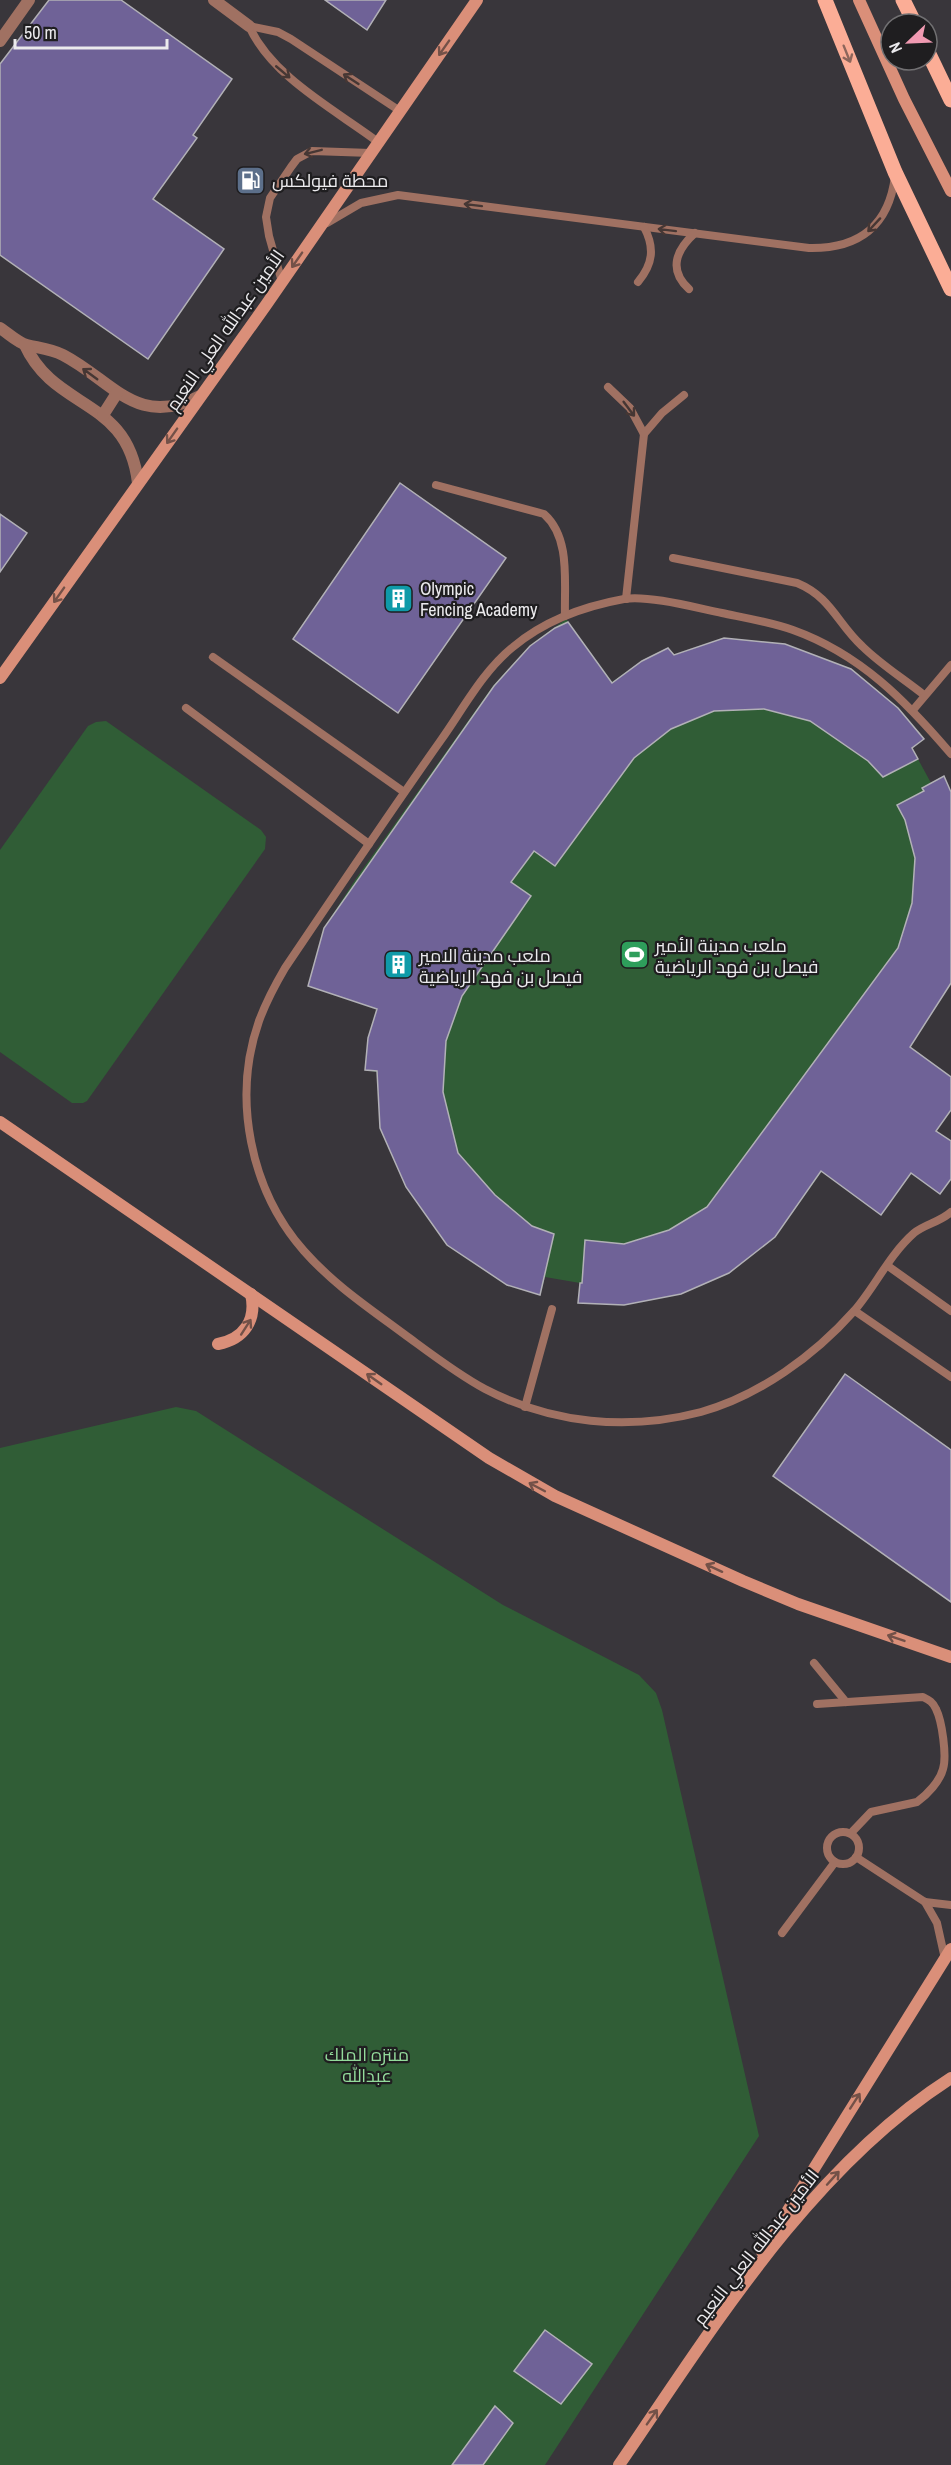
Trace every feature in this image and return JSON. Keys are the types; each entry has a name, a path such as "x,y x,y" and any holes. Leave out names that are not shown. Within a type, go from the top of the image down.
{"main road":[{"name":"الأمين عبدالله العلي النعيم","path":"0,678 282,282 477,0"},
{"path":"825,0 895,172 951,289"},
{"path":"859,0 904,99 951,191"},
{"path":"938,72 951,98"},
{"path":"0,1122 489,1458 532,1485 770,1593 949,1657"},
{"path":"218,1344 228,1342 245,1332 253,1314 251,1294"},
{"path":"738,2294 829,2142 948,1954"},
{"name":"الأمين عبدالله العلي النعيم","path":"619,2465 738,2294 771,2251 859,2150 923,2096 951,2078"}],"street":[{"path":"0,41 29,0"},
{"path":"214,0 249,26"},
{"path":"0,328 25,345 62,354 117,393 144,406 158,408 187,403 200,396"},
{"path":"25,345 30,357 47,377 103,415 115,426 132,452 138,483"},
{"path":"103,415 117,393"}],"lane":[{"path":"249,26 278,33 291,39 400,111"},
{"path":"249,26 263,52 284,73 378,142"},
{"path":"282,282 266,217 270,198 291,166 297,159 312,150 371,153"},
{"path":"315,234 344,211 361,203 398,195 809,248 831,248 852,242 870,231 884,214 893,194 895,172"},
{"path":"638,282 646,273 651,256 650,238 645,227"},
{"path":"689,289 679,280 676,267 678,254 685,242 695,233"},
{"path":"608,387 630,408 644,434"},
{"path":"626,599 644,434 662,413 684,395"},
{"path":"436,485 544,514 551,521 557,530 562,550 565,616"},
{"path":"674,558 797,583 811,589 833,608 848,631 865,649 924,695"},
{"path":"951,754 914,710 876,676 836,651 793,630 705,609 626,599 565,616 537,629 520,641 490,671 404,792 285,968 270,994 259,1022 251,1052 247,1082 247,1112 251,1142 259,1172 270,1200 285,1226 304,1251 352,1296 484,1389 525,1407 569,1419 614,1424 659,1421 703,1411 745,1395 784,1372 819,1344 855,1311 913,1234 951,1212"},
{"path":"213,657 404,792"},
{"path":"914,710 924,695 951,665"},
{"path":"186,708 369,844"},
{"path":"888,1266 951,1311"},
{"path":"525,1407 552,1309"},
{"path":"855,1311 951,1377"},
{"path":"814,1663 846,1702"},
{"path":"817,1704 923,1697 931,1700 939,1716 945,1760 941,1776 924,1798 917,1802 871,1812 851,1833"},
{"path":"835,1862 827,1850 831,1837 837,1832 851,1833"},
{"path":"835,1862 847,1863 856,1857 858,1844 851,1833"},
{"path":"856,1857 925,1902 951,1905"},
{"path":"782,1933 835,1862"},
{"path":"925,1902 937,1923 948,1954"}],"green space":[{"name":"ملعب مدينة الأمير فيصل بن فهد الرياضية","path":"566,619 612,682 642,661 668,648 674,655 724,638 785,644 851,669 898,708 924,739 912,748 931,783 944,776 951,792 951,983 910,1047 775,1237 729,1273 681,1294 624,1305 578,1303 580,1283 545,1277 540,1295 507,1285 447,1245 406,1187 380,1128 377,1072 365,1070 368,1038 377,1009 308,986 324,928 355,880 493,686 530,646"},
{"path":"106,721 261,830 266,837 265,849 87,1101 72,1103 0,1052 0,850 88,726"},
{"name":"منتزه الملك عبدالله","path":"176,1407 196,1411 503,1605 639,1675 656,1693 662,1710 759,2136 545,2465 0,2465 0,1448"}],"building":[{"path":"49,0 121,0 232,79 193,135 197,138 153,199 224,249 148,359 0,255 0,64"},
{"path":"325,0 386,0 367,30"},
{"name":"Olympic Fencing Academy","path":"400,483 506,558 398,713 293,639"},
{"path":"0,514 27,533 0,572"},
{"name":"ملعب مدينة الامير فيصل بن فهد الرياضية","path":"568,622 612,683 642,661 668,648 674,655 724,638 785,644 851,669 898,708 924,739 912,748 918,759 883,777 868,761 810,721 764,709 714,711 671,729 634,758 555,866 534,851 511,882 531,896 462,996 446,1041 443,1092 458,1153 495,1195 532,1226 554,1234 540,1295 507,1285 447,1245 406,1187 380,1128 377,1071 365,1070 368,1038 377,1009 308,986 324,928 494,686 530,646 555,628"},
{"path":"944,776 951,792 951,983 910,1047 951,1077 951,1110 936,1131 951,1141 951,1179 940,1194 911,1173 881,1215 821,1171 775,1237 729,1273 681,1294 624,1305 578,1303 585,1240 624,1244 669,1230 707,1207 898,948 912,903 915,858 905,820 897,805 924,791 922,788"},
{"path":"845,1374 951,1450 951,1602 773,1476"},
{"path":"545,2330 592,2364 561,2404 514,2371"},
{"path":"495,2406 513,2423 483,2465 452,2465"}],"place":[{"name":"محطة فيولكس","path":"251,180"},
{"name":"Olympic Fencing Academy","path":"399,598"},
{"name":"ملعب مدينة الأمير فيصل بن فهد الرياضية","path":"634,955"},
{"name":"ملعب مدينة الامير فيصل بن فهد الرياضية","path":"398,965"}]}
